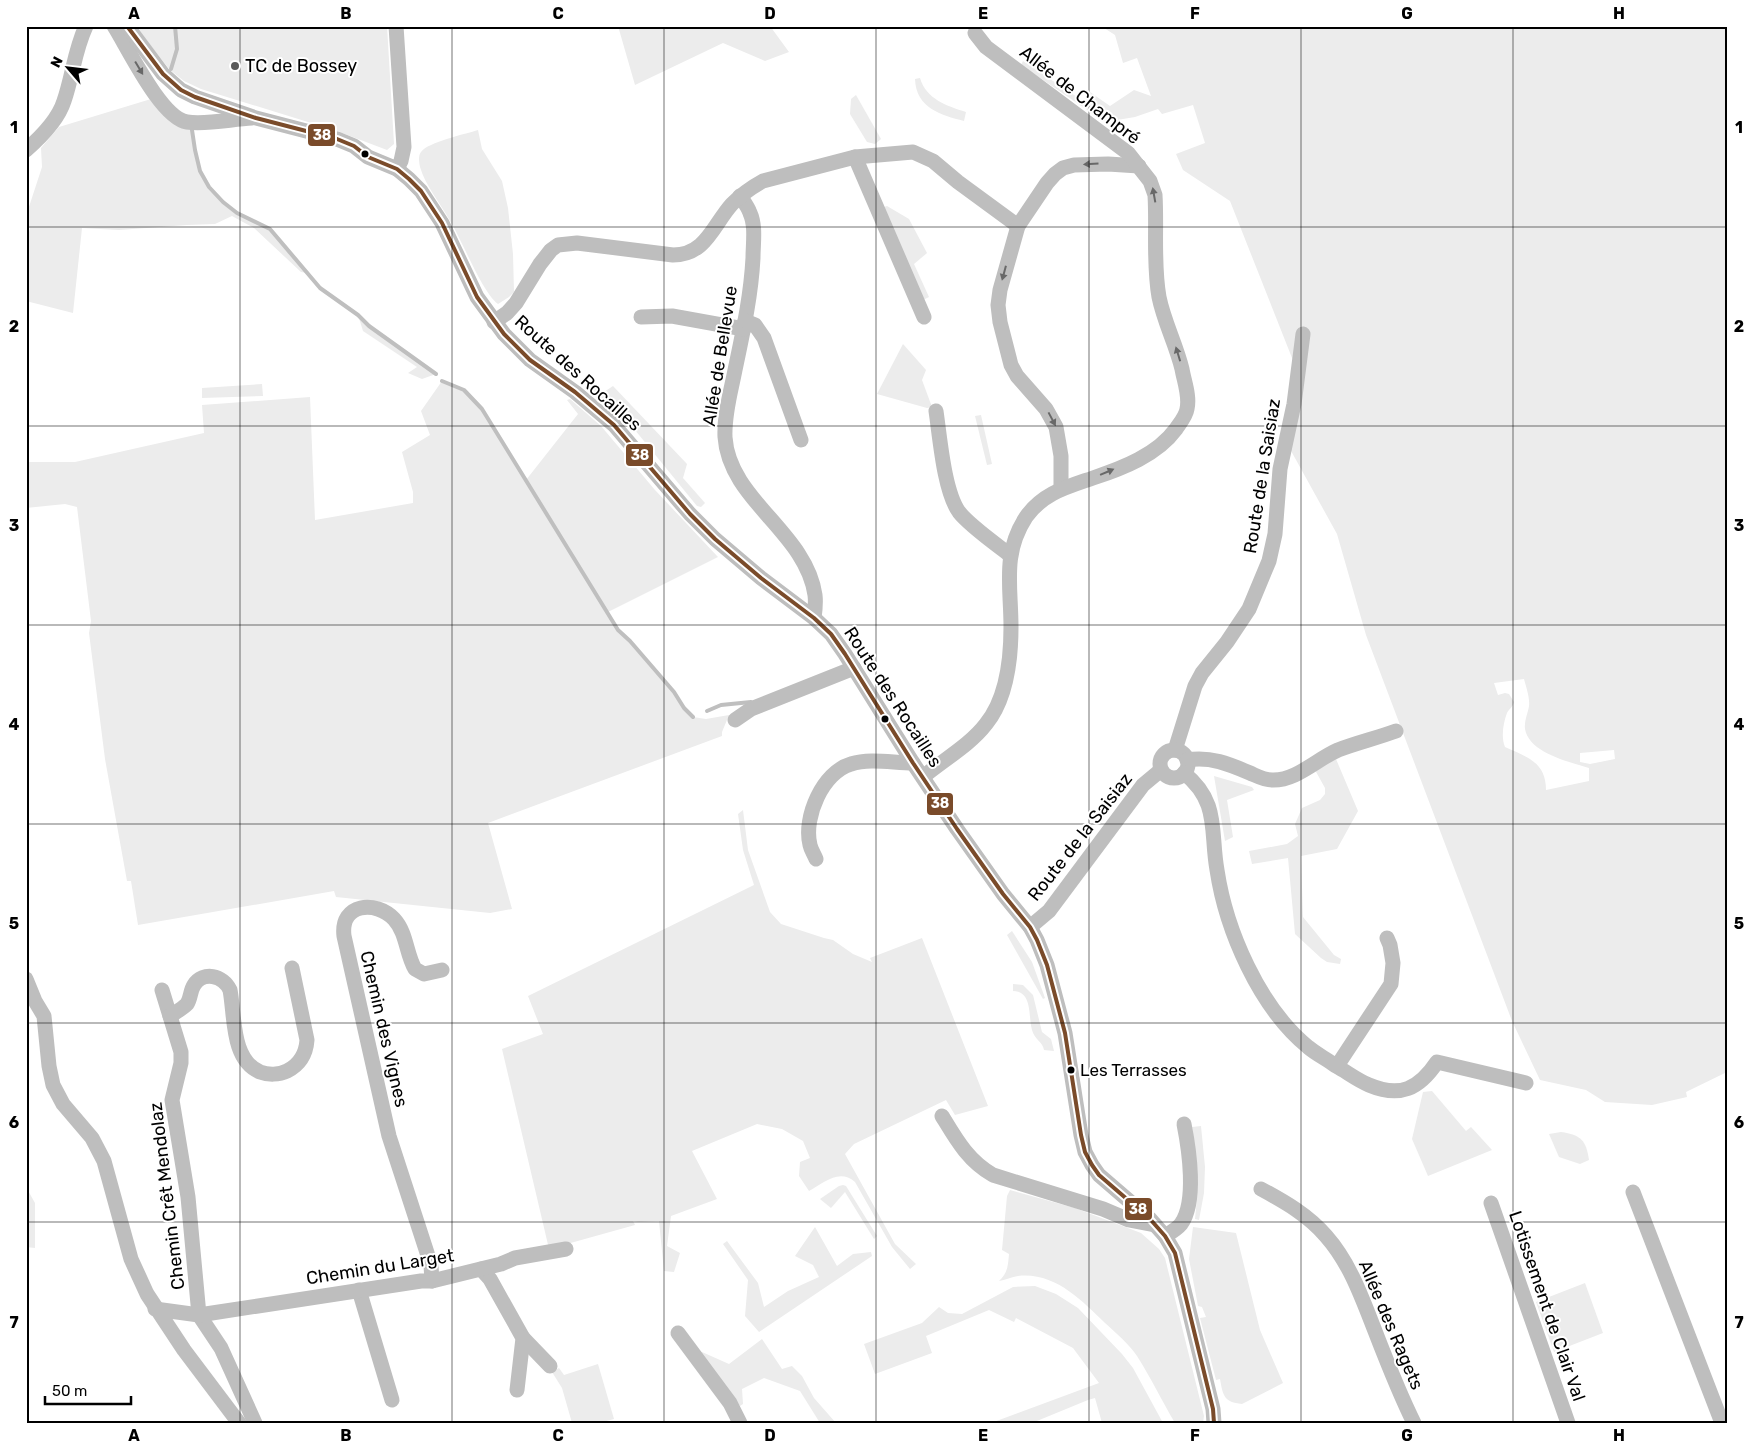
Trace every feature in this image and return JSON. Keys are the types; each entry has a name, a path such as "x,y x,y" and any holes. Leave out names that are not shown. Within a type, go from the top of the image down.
{"street":[{"path":"26,150 60,110 67,92 76,52 86,26"},
{"path":"114,26 160,103 172,116 186,122 256,118"},
{"path":"127,26 163,74 177,86 195,97 256,118"},
{"path":"396,26 404,146 397,169"},
{"name":"Allée de Champré","path":"922,777 976,735 991,717 999,702 1006,679 1009,657 1011,627 1010,555 1015,539 1027,516 1041,502 1061,488 1102,475 1156,449 1168,439 1188,409 1188,396 1179,356 1164,317 1159,295 1155,195 1150,181 1128,153 986,47 975,33"},
{"name":"Route des Rocailles","path":"256,118 337,139 354,146 368,157 397,169 421,190 442,223 477,297 494,322 530,360 581,397 614,425 705,530 761,578 814,618 831,634 922,777 1003,894 1030,927 1042,949 1062,1020 1085,1152 1099,1175 1160,1230"},
{"path":"494,322 507,313 516,303 540,264 551,250 558,245 576,243 673,255 689,253 699,248 740,196 763,181 855,157 908,152 923,155 1018,226"},
{"path":"855,157 924,316"},
{"path":"1061,488 1061,456 1056,427 1046,409 1014,371 1008,358 998,305 1000,290 1018,226 1046,183 1059,170 1074,165 1089,164 1139,166"},
{"name":"Allée de Bellevue","path":"740,196 750,212 753,229 752,270 745,325 727,407 725,436 727,449 740,480 792,544 804,563 815,595 814,618"},
{"path":"641,317 672,316 745,325 755,324 764,338 801,440"},
{"name":"Route de la Saisiaz","path":"1175,750 1195,686 1202,673 1235,631 1249,609 1268,561 1275,534 1280,469 1294,404 1303,334"},
{"path":"936,410 947,477 954,503 963,517 1010,555"},
{"path":"735,720 751,709 854,668"},
{"path":"1396,731 1339,750 1297,773 1279,780 1265,780 1231,765 1202,758 1186,767 1180,777 1172,778 1166,776 1161,770 1160,761 1167,752 1175,750 1184,754 1186,767 1208,804 1212,822 1216,870 1236,939 1248,967 1266,998 1292,1031 1308,1046 1363,1082 1393,1091 1408,1089 1418,1084 1428,1076 1437,1062 1526,1082"},
{"path":"816,859 810,843 812,817 815,802 822,788 833,774 845,766 857,762 913,763"},
{"name":"Route de la Saisiaz","path":"1030,927 1049,912 1143,785 1161,770"},
{"name":"Chemin des Vignes","path":"432,1281 431,1264 389,1136 344,936 344,921 350,913 361,908 370,907 383,911 394,919 401,929 415,969 424,974 442,970"},
{"path":"1338,1066 1391,984 1393,964 1387,938"},
{"path":"170,1016 184,1007 190,999 193,987 200,979 212,976 220,978 230,990 238,1043 244,1060 254,1069 263,1073 274,1074 283,1072 299,1061 305,1051 307,1040 292,968"},
{"path":"26,979 35,1001 44,1016 53,1085 63,1104 92,1138 100,1153 108,1173 131,1258 147,1294 184,1350 239,1423"},
{"name":"Chemin Crêt Mendolaz","path":"162,990 182,1058 172,1100 188,1197 199,1315"},
{"path":"942,1116 970,1158 981,1168 993,1175 1103,1209 1160,1230 1180,1224 1190,1197 1189,1166 1184,1124"},
{"name":"Allée des Ragets","path":"1261,1189 1302,1213 1317,1226 1337,1249 1360,1293 1386,1360 1414,1423"},
{"path":"1633,1192 1722,1423"},
{"name":"Lotissement de Clair Val","path":"1491,1202 1568,1423"},
{"path":"1160,1230 1175,1253 1217,1422"},
{"name":"Chemin du Larget","path":"156,1309 199,1315 359,1290 432,1281 501,1264 521,1256 566,1248"},
{"path":"481,1269 490,1278 523,1338 550,1366"},
{"path":"359,1290 392,1400"},
{"path":"199,1315 221,1348 255,1423"},
{"path":"678,1333 730,1403 740,1423"},
{"path":"517,1390 523,1338"}],"shaded area":[{"path":"135,26 387,26 394,144 387,150 337,131 201,89 184,81 170,70"},
{"path":"618,26 770,26 789,52 765,61 723,43 635,85"},
{"path":"1101,26 1727,26 1727,1072 1686,1092 1687,1097 1652,1105 1605,1102 1586,1090 1540,1080 1512,1021 1366,635 1337,534 1290,449 1294,363 1230,201 1183,170 1176,154 1205,143 1193,105 1162,114 1158,109 1135,117 1105,122 1021,65 1023,61 1083,101 1090,92 1110,106 1134,90 1151,96 1137,58 1123,63 1115,35","holes":["1524,679 1529,699 1525,726 1528,737 1534,744 1551,755 1589,768 1589,781 1546,790 1543,773 1539,767 1528,758 1505,747 1503,735 1504,721 1514,702 1509,694 1498,695 1494,683","1614,750 1615,759 1590,764 1580,762 1580,753"]},
{"path":"920,78 927,91 938,101 966,112 964,121 931,109 920,97 916,89 915,79"},
{"path":"856,95 881,139 875,144 867,142 850,114 851,99"},
{"path":"151,99 179,126 192,130 200,167 218,198 227,206 259,222 275,233 307,273 301,272 254,228 232,216 215,224 119,230 82,228 73,313 26,301 26,245 30,228 26,227 26,216 42,167 41,148 59,127"},
{"path":"478,130 482,149 502,181 508,208 513,254 514,292 498,304 485,289 455,230 422,174 419,163 420,154 425,148"},
{"path":"887,206 909,219 927,253 914,264 929,297 923,300 884,207"},
{"path":"358,315 369,326 436,374 422,379 408,373 417,367 363,331"},
{"path":"903,344 926,370 922,380 932,407 927,408 877,394"},
{"path":"442,381 464,390 482,409 526,480 578,414 567,400 570,399 601,426 655,490 718,557 606,613 618,630 630,641 674,692 684,708 693,717 706,719 729,715 722,736 488,823 512,909 490,913 336,897 334,891 138,925 131,881 127,881 105,759 89,633 91,621 77,507 65,504 26,508 26,462 75,462 204,433 202,405 310,397 315,520 413,503 413,492 402,452 430,435 421,411"},
{"path":"262,384 263,396 202,398 202,388"},
{"path":"613,386 687,464 683,478 705,503 701,507 697,506 626,419 591,392 592,387 604,392"},
{"path":"981,415 992,464 987,465 975,416"},
{"path":"1336,759 1358,811 1337,849 1301,856 1303,917 1334,955 1341,959 1340,964 1327,962 1321,958 1295,934 1288,858 1252,864 1249,851 1287,844 1298,836 1295,824 1302,808 1320,800 1325,794 1325,788 1315,770"},
{"path":"1214,776 1252,787 1254,790 1227,800 1233,837 1225,841"},
{"path":"743,810 748,850 770,912 781,924 833,940 853,954 872,962 870,958 922,938 988,1106 955,1115 946,1100 854,1144 845,1154 895,1244 916,1264 910,1269 892,1247 855,1182 843,1176 837,1177 809,1191 799,1176 800,1162 810,1158 803,1141 782,1129 757,1124 692,1151 717,1199 671,1216 667,1246 680,1253 674,1272 664,1271 659,1221 633,1221 635,1225 549,1249 502,1049 543,1034 528,996 754,885 743,850 738,814"},
{"path":"1012,931 1032,962 1045,998 1043,999 1007,935"},
{"path":"1013,984 1023,985 1033,995 1042,1032 1051,1039 1054,1051 1044,1050 1035,1036 1032,1030 1027,1000 1019,992 1013,991"},
{"path":"1432,1091 1466,1131 1471,1127 1492,1150 1428,1176 1412,1139 1423,1092"},
{"path":"1201,1126 1205,1167 1204,1193 1199,1220 1195,1219 1197,1196 1192,1127"},
{"path":"1561,1132 1578,1137 1584,1143 1589,1160 1580,1164 1559,1157 1549,1134"},
{"path":"843,1185 846,1186 877,1236 874,1239 845,1192 831,1208 820,1199"},
{"path":"26,1187 35,1203 35,1248 26,1247"},
{"path":"1010,1190 1075,1208 1141,1233 1159,1249 1165,1258 1204,1416 1203,1423 1175,1423 1134,1352 1086,1305 1066,1289 1044,1278 1031,1276 1018,1276 999,1281 1006,1272 1009,1254 1002,1250 1007,1196"},
{"path":"815,1227 837,1266 853,1254 871,1252 872,1256 759,1332 745,1316 748,1280 723,1244 727,1241 758,1283 764,1307 788,1291 819,1277 813,1265 795,1256"},
{"path":"1193,1227 1236,1233 1260,1330 1283,1383 1242,1404 1228,1400 1222,1390 1220,1379 1216,1380 1200,1318 1206,1317 1202,1307 1198,1306 1189,1259"},
{"path":"1585,1283 1603,1333 1554,1352 1536,1302"},
{"path":"1035,1286 1056,1294 1078,1308 1122,1354 1133,1368 1163,1423 1102,1423 1095,1398 1032,1423 991,1423 1099,1383 1073,1348 1016,1318 1014,1322 989,1310 926,1336 932,1353 875,1374 864,1344 922,1323 939,1307 948,1313 962,1314 1013,1287"},
{"path":"762,1339 782,1369 792,1366 802,1376 814,1398 836,1423 820,1423 800,1391 764,1378 742,1389 743,1404 740,1406 700,1354 702,1352 729,1364"},
{"path":"598,1364 614,1419 599,1423 572,1423 562,1388 552,1372 559,1368 564,1375"}],"waterway":[{"path":"171,69 177,49 175,26"},
{"path":"192,130 200,171 209,187 223,202 237,213 270,229 320,288 436,374"},
{"path":"442,381 464,390 482,409 618,630 630,641 674,692 684,708 693,717"},
{"path":"707,711 721,705 751,702"}],"transit line":[{"name":"38","path":"127,26 163,74 181,90 195,97 256,118 337,139 354,146 368,157 397,169 409,179 421,191 442,223 477,297 504,334 530,360 575,392 614,425 690,514 715,539 761,578 814,618 831,634 957,829 1003,894 1030,927 1037,940 1047,965 1065,1033 1085,1152 1099,1175 1150,1219 1165,1236 1175,1253 1213,1409 1214,1423"}],"place":[{"name":"TC de Bossey","path":"235,66"},
{"name":"Les Terrasses","path":"1071,1070"}]}
